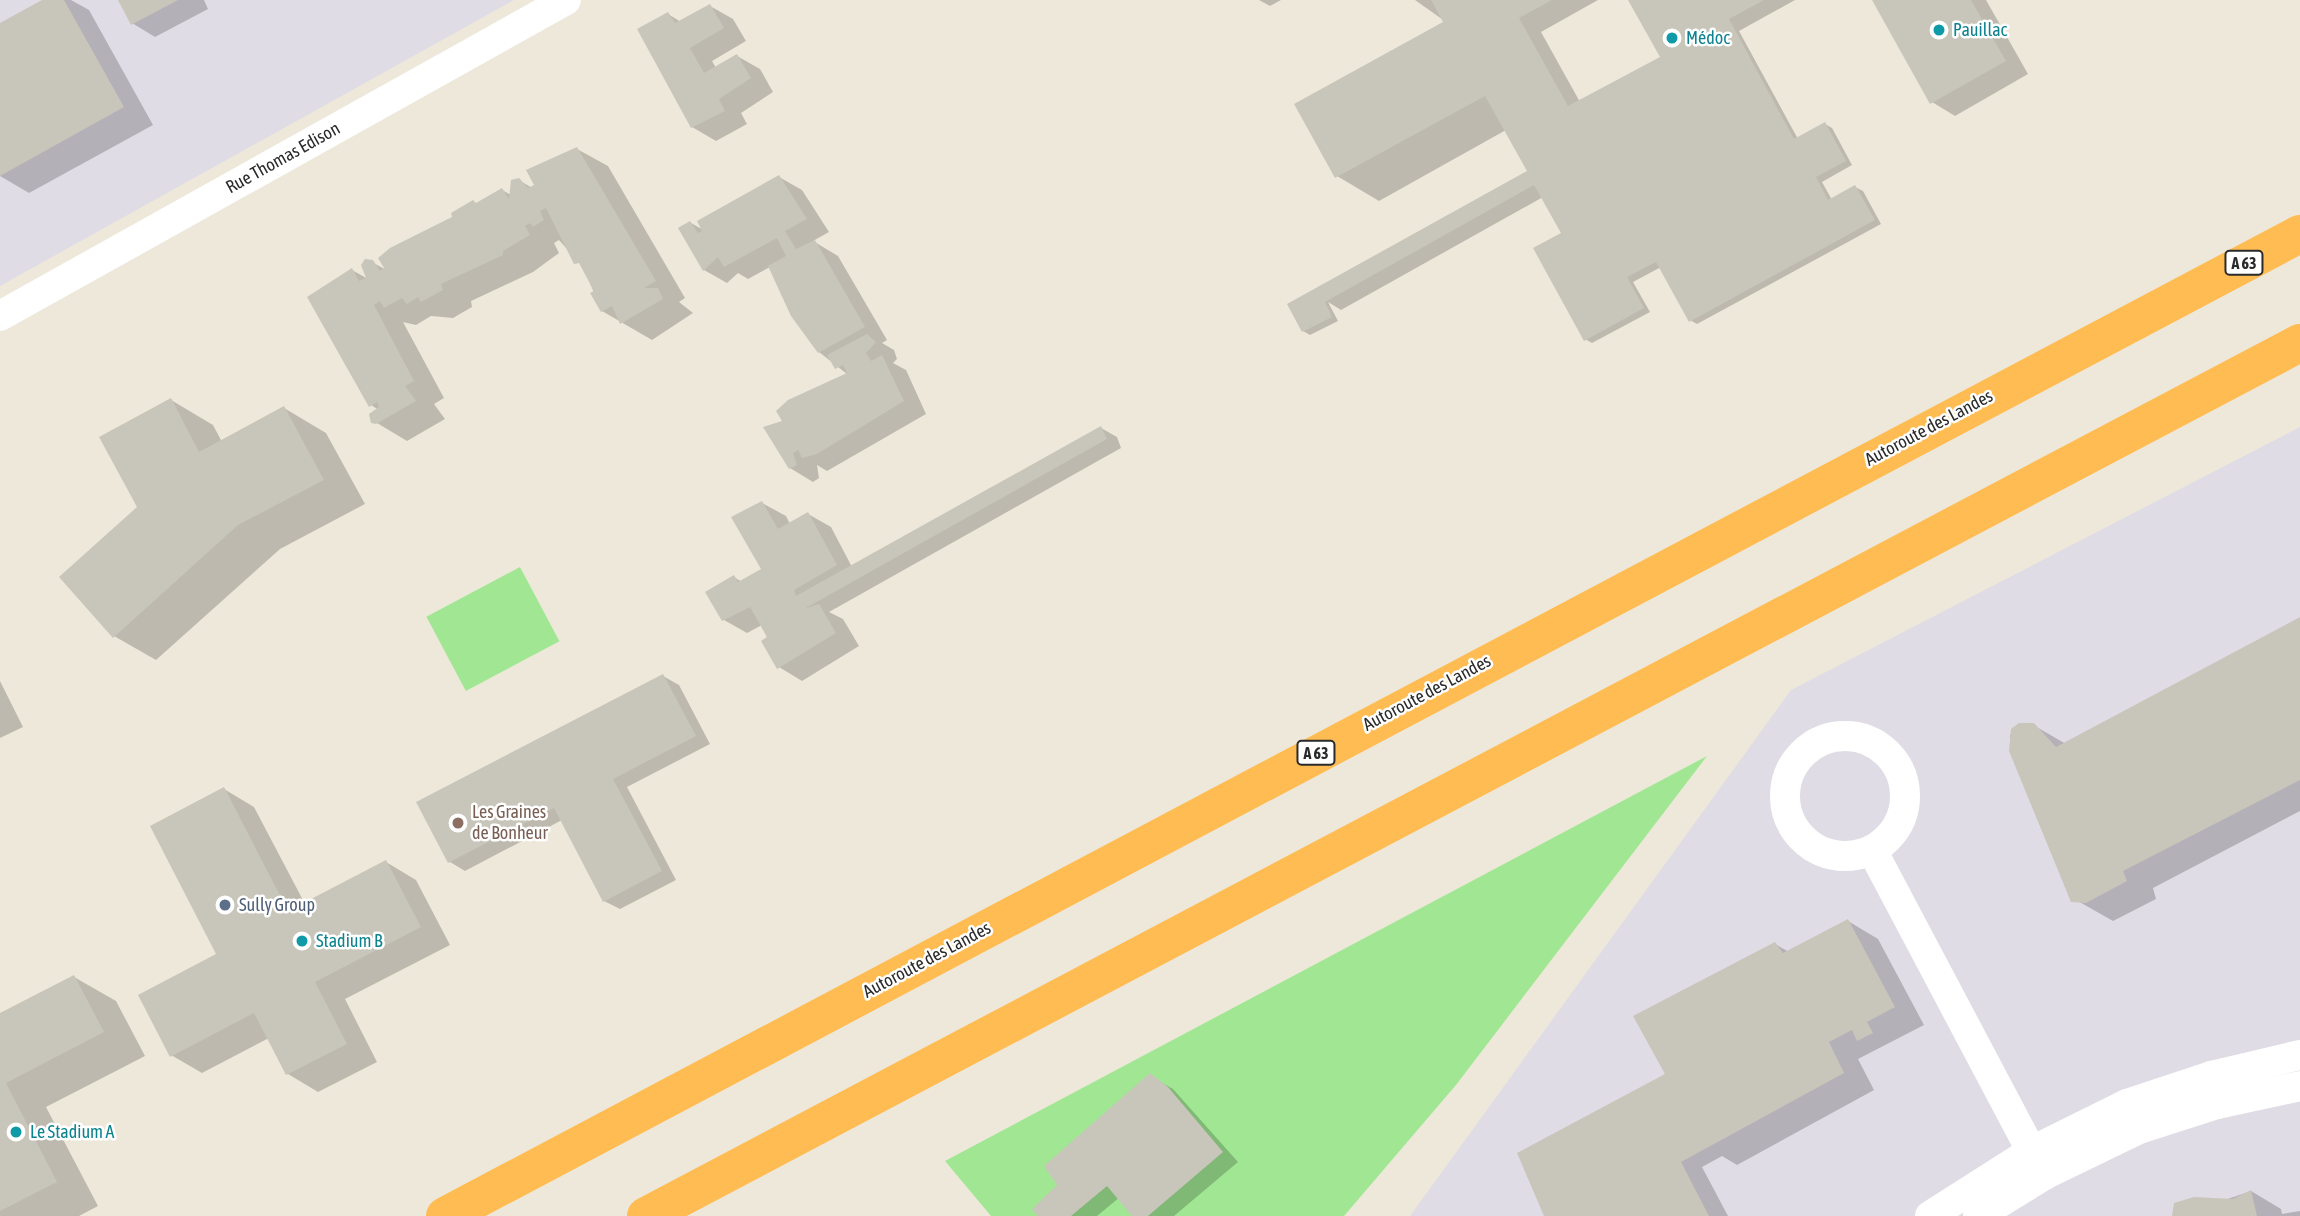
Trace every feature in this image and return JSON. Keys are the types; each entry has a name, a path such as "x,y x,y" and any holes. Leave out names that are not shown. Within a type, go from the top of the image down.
{"highway":[{"name":"Autoroute des Landes","path":"445,1216 2300,233"},
{"path":"646,1216 2300,343"}],"street":[{"name":"Rue Thomas Edison","path":"0,316 566,0"},
{"path":"1849,735 1886,750 1898,766 1905,784 1900,822 1872,850 1853,856 1832,855 1805,841 1788,816 1788,776 1812,745 1849,735"},
{"path":"1872,850 2038,1163"},
{"path":"1930,1216 2038,1163 2127,1104 2211,1076 2300,1055"},
{"path":"1978,1216 2038,1163 2217,1104 2300,1086"}],"shaded area":[{"path":"0,0 514,0 0,286"},
{"path":"2300,427 2300,1216 1410,1216 1791,690"}],"green space":[{"path":"520,567 559,641 466,691 426,617"},
{"path":"1707,756 1456,1085 1344,1216 991,1216 945,1161"}],"building":[{"path":"42,0 64,0 124,107 0,176 0,23"},
{"path":"118,0 178,0 131,25"},
{"path":"1431,0 1552,0 1519,18 1568,106 1660,57 1628,0 1764,0 1729,19 1794,139 1825,122 1846,161 1816,177 1828,200 1855,185 1875,220 1689,322 1656,262 1627,277 1644,308 1584,341 1533,248 1561,233 1534,185 1325,302 1332,317 1302,332 1287,304 1527,171 1485,96 1335,178 1294,104 1443,22"},
{"name":"Pauillac","path":"1872,0 1971,0 2006,61 1930,104"},
{"path":"710,4 724,28 690,48 704,73 737,54 751,78 719,99 725,111 691,128 637,29 668,12 675,23"},
{"path":"577,147 656,281 644,288 658,288 663,299 620,324 612,306 601,312 590,293 594,291 579,263 574,264 546,208 540,211 544,220 533,227 530,223 525,226 530,235 503,251 503,255 441,284 443,290 421,302 418,297 407,304 402,298 384,308 380,301 374,305 414,381 405,386 416,401 376,424 371,423 369,414 379,407 377,402 369,407 307,297 352,268 359,281 366,278 361,265 365,259 373,260 380,271 384,268 378,258 390,248 452,217 451,213 473,200 476,203 502,188 509,199 511,180 519,178 528,188 534,185 526,170"},
{"path":"779,175 807,219 785,231 796,249 815,240 865,327 818,353 791,316 768,266 786,256 777,238 724,267 718,257 703,271 678,228 690,221 698,233 702,231 697,221"},
{"path":"867,334 876,342 866,353 871,361 882,355 904,401 817,454 802,458 798,450 793,453 797,465 789,469 763,427 782,421 776,411 788,400 847,373 843,365 835,369 827,355"},
{"path":"171,398 199,452 284,406 324,480 238,525 113,638 59,577 137,507 99,437"},
{"path":"1101,426 1107,439 804,609 819,604 836,633 777,669 761,641 767,637 750,607 722,621 705,592 734,575 738,582 761,569 731,517 762,501 778,529 808,512 837,565 794,590 796,596"},
{"path":"2300,617 2300,780 2123,871 2127,881 2086,903 2071,902 2009,751 2011,729 2019,723 2034,723 2056,747"},
{"path":"663,674 696,736 613,779 662,871 603,902 554,808 448,863 416,802"},
{"name":"Stadium B","path":"224,787 288,911 386,860 421,927 315,982 347,1044 286,1075 254,1013 170,1057 138,995 216,954 150,826"},
{"path":"1848,919 1895,1007 1867,1022 1873,1033 1857,1041 1852,1030 1829,1042 1844,1073 1681,1162 1709,1216 1544,1216 1517,1153 1665,1074 1633,1016 1775,942 1783,953"},
{"name":"Le Stadium A","path":"74,975 104,1032 6,1083 57,1182 0,1211 0,1013"},
{"path":"1150,1073 1168,1087 1223,1152 1148,1216 1132,1216 1107,1186 1071,1216 1038,1216 1032,1209 1057,1185 1044,1166"},
{"path":"2251,1190 2257,1216 2172,1216 2174,1203 2194,1197 2233,1199"}],"place":[{"name":"Pauillac","path":"1939,30"},
{"name":"Médoc","path":"1672,38"},
{"name":"Les Graines de Bonheur","path":"458,823"},
{"name":"Sully Group","path":"225,905"},
{"name":"Stadium B","path":"302,941"},
{"name":"Le Stadium A","path":"16,1132"}]}
